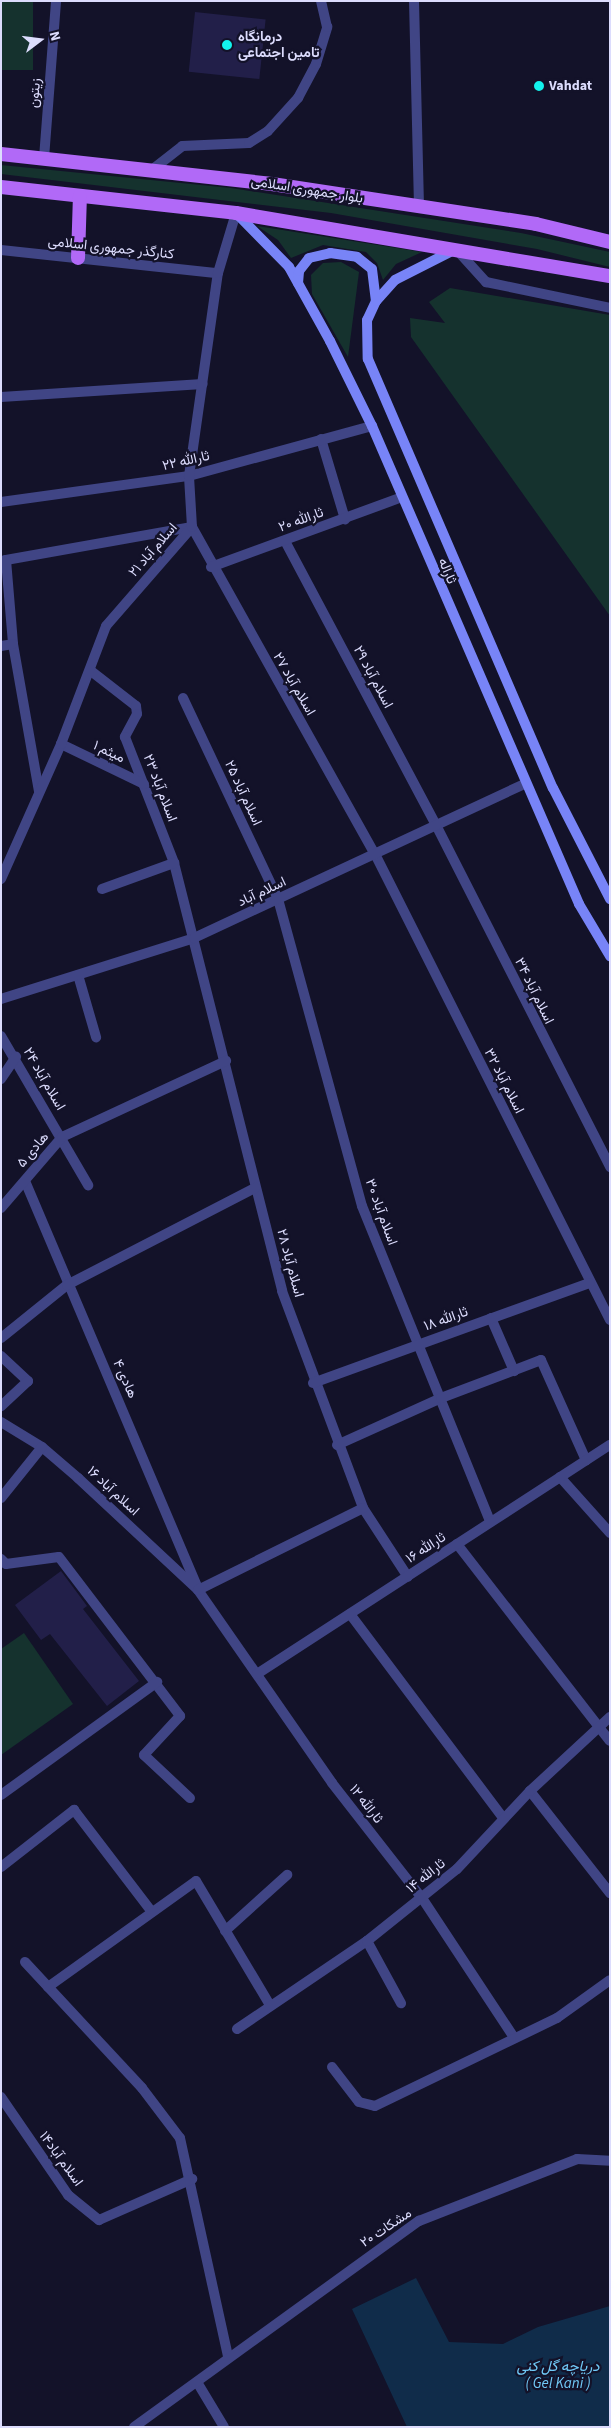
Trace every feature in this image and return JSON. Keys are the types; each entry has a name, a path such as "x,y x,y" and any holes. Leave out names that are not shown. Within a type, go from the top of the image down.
{"main road":[{"name":"بلوار جمهوری اسلامی","path":"1,154 153,168 536,224 610,242"},
{"path":"1,187 236,213 610,276"},
{"path":"78,258 80,196"},
{"name":"ثاراله","path":"236,213 266,238 298,285 372,426 400,498 524,784 579,904 610,956"},
{"name":"ثاراله","path":"456,249 395,280 376,301 367,320 368,358 553,788 610,899"},
{"path":"298,285 299,271 309,258 330,252 357,257 372,269 376,301"}],"street":[{"name":"زیتون","path":"44,158 56,1"},
{"path":"153,168 182,146 249,143 268,132 298,98 316,64 328,27 322,1"},
{"path":"414,1 419,208"},
{"name":"اسلام آباد ۲۱","path":"1,879 61,744 91,670 106,626 192,527 188,476 218,272 236,213"},
{"path":"456,249 486,282 610,308"},
{"name":"کنارگذر جمهوری اسلامی","path":"1,250 218,272"},
{"path":"1,398 203,384"},
{"name":"ثارالله ۲۲","path":"1,502 188,476 372,426"},
{"path":"321,439 345,519"},
{"name":"ثارالله ۲۰","path":"211,567 400,498"},
{"path":"39,792 13,644 3,561 192,527"},
{"name":"اسلام آباد ۲۷","path":"192,527 211,567 375,854"},
{"name":"اسلام آباد ۲۹","path":"285,541 436,825"},
{"path":"1,646 13,644"},
{"name":"اسلام آباد ۲۳","path":"91,670 136,706 125,737 174,863 194,938"},
{"name":"اسلام آباد ۲۵","path":"183,698 278,899"},
{"name":"میثم ۱","path":"61,744 144,784"},
{"name":"اسلام آباد","path":"1,1000 194,938 524,784"},
{"name":"اسلام آباد ۳۴","path":"436,825 610,1167"},
{"name":"اسلام آباد ۳۲","path":"375,854 589,1283 610,1320"},
{"path":"102,889 174,863"},
{"name":"اسلام آباد ۳۰","path":"278,899 362,1206 490,1522"},
{"name":"اسلام آباد ۲۸","path":"194,938 282,1291 313,1383 363,1508 408,1576"},
{"path":"78,975 96,1037"},
{"name":"اسلام آباد ۲۴","path":"1,1036 16,1057 88,1185"},
{"path":"1,1079 16,1057"},
{"path":"62,1137 226,1061"},
{"name":"هادی ۵","path":"1,1208 62,1137"},
{"name":"هادی ۴","path":"25,1181 198,1590"},
{"path":"1,1338 67,1284 256,1188"},
{"name":"ثارالله ۱۸","path":"313,1383 589,1283"},
{"path":"491,1318 514,1371"},
{"path":"1,1356 28,1380 1,1406"},
{"path":"337,1445 441,1398 541,1360 586,1460"},
{"name":"اسلام آباد ۱۶","path":"1,1422 42,1447 198,1590"},
{"name":"ثارالله ۱۶","path":"257,1674 610,1445"},
{"path":"1,1498 42,1447"},
{"path":"560,1477 610,1534"},
{"path":"198,1590 363,1508"},
{"path":"457,1544 610,1741"},
{"path":"1,1559 6,1564 59,1556 157,1682 180,1716 144,1755 190,1798"},
{"name":"ثارالله ۱۲","path":"198,1590 332,1783 422,1898 513,2036"},
{"path":"350,1614 504,1819"},
{"path":"1,1795 157,1682"},
{"name":"ثارالله ۱۴","path":"237,2029 367,1941 457,1869 530,1791 599,1726 610,1718"},
{"path":"530,1791 610,1893"},
{"path":"1,1867 74,1810 152,1912"},
{"path":"225,1931 287,1876"},
{"path":"48,1987 196,1881 270,2005"},
{"path":"367,1941 401,2002"},
{"path":"25,1962 142,2088 180,2138 192,2178 228,2357"},
{"path":"332,2066 358,2102 375,2106 513,2036 557,2018 610,1980"},
{"name":"اسلام آباد۱۴","path":"1,2098 68,2195 99,2220 192,2178"},
{"name":"مشکات ۲۰","path":"134,2427 197,2382 228,2357 419,2221 577,2159 610,2161"},
{"path":"197,2382 224,2427"}],"green space":[{"path":"1,1 33,1 33,70 1,70"},
{"path":"1,165 231,188 521,233 610,252 610,267 537,249 331,213 1,174"},
{"path":"257,226 422,252 396,264 383,280 377,263 366,252 323,245 291,258 278,240"},
{"path":"341,262 359,272 348,357 312,294 311,275 323,263"},
{"path":"450,288 610,315 610,616 411,337 410,318 445,323 429,302"},
{"path":"24,1633 73,1704 1,1755 1,1649"}],"water":[{"name":"دریاچه گل کنی ( Gel Kani )","path":"416,2278 449,2342 503,2344 538,2327 610,2306 610,2427 407,2427 352,2309"}],"building":[{"name":"درمانگاه تامین اجتماعی","path":"195,12 266,19 259,79 189,72"},
{"path":"61,1571 87,1606 83,1609 139,1681 107,1706 50,1634 41,1640 15,1605"}],"place":[{"name":"درمانگاه تامین اجتماعی","path":"227,45"},
{"name":"Vahdat","path":"539,86"}]}
